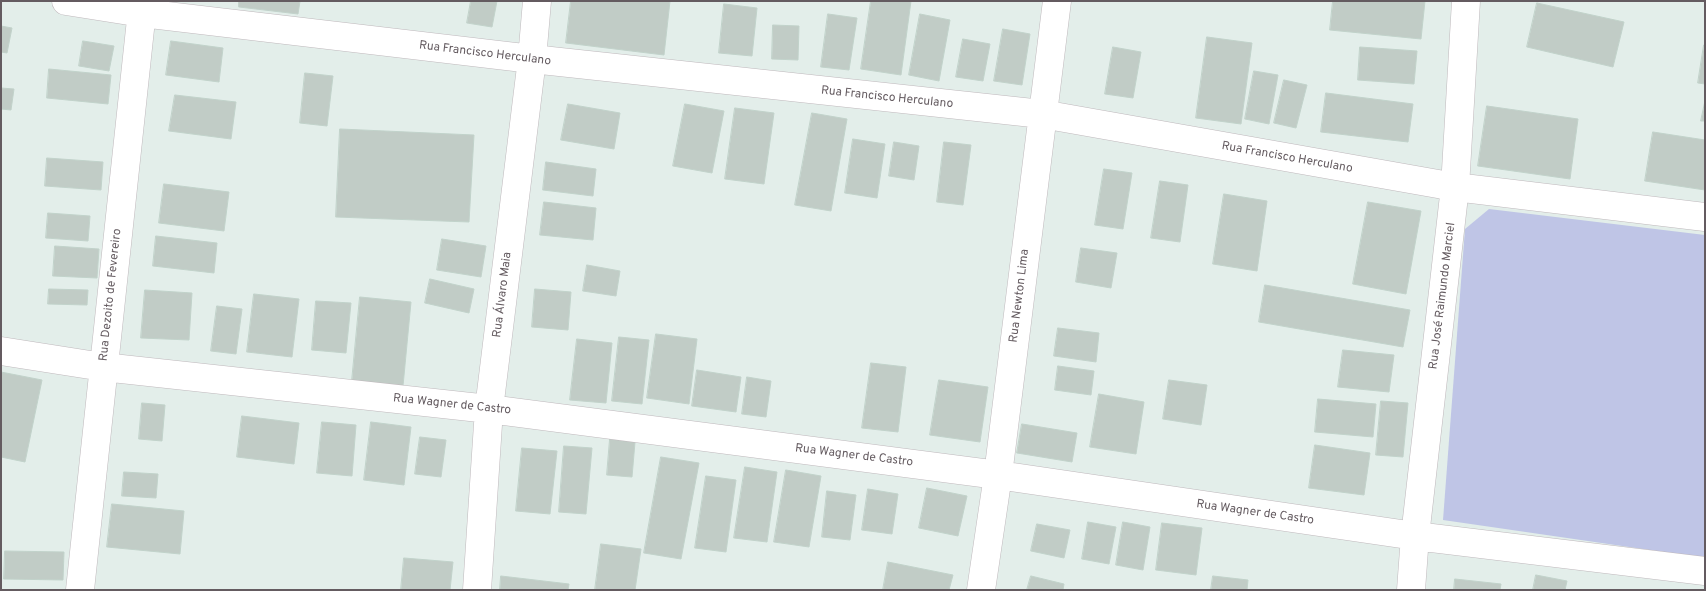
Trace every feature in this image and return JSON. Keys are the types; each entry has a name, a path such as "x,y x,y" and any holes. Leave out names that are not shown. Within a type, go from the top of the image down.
{"street":[{"name":"Rua Francisco Herculano","path":"66,1 142,7 532,60 1042,114 1455,187 1705,217"},
{"name":"Rua Álvaro Maia","path":"477,590 489,409 532,60 537,1"},
{"name":"Rua Newton Lima","path":"981,590 998,475 1057,1"},
{"name":"Rua José Raimundo Marciel","path":"1411,590 1415,536 1455,187 1466,1"},
{"name":"Rua Dezoito de Fevereiro","path":"80,590 142,7"},
{"name":"Rua Wagner de Castro","path":"1,351 103,367 489,409 998,475 1415,536 1705,571"}],"shaded area":[{"path":"1489,209 1705,235 1705,558 1443,520 1465,229"}],"building":[{"path":"239,1 300,1 298,14 239,7"},
{"path":"471,1 497,1 492,27 467,23"},
{"path":"571,1 670,1 664,55 566,43"},
{"path":"871,1 911,1 901,75 861,69"},
{"path":"1333,1 1425,1 1421,39 1330,30"},
{"path":"1537,3 1624,22 1613,67 1527,47"},
{"path":"724,4 757,8 752,56 719,53"},
{"path":"828,14 857,18 849,70 821,67"},
{"path":"920,14 950,20 939,81 909,75"},
{"path":"773,25 799,26 798,60 772,59"},
{"path":"1,26 12,28 7,53 1,52"},
{"path":"1003,29 1030,34 1022,85 994,81"},
{"path":"1207,37 1252,43 1241,124 1196,118"},
{"path":"963,39 990,44 983,81 956,77"},
{"path":"83,41 114,46 109,71 79,66"},
{"path":"171,41 223,48 219,82 166,75"},
{"path":"1705,45 1705,84 1698,83"},
{"path":"1113,47 1141,52 1133,98 1105,94"},
{"path":"1360,47 1417,51 1414,84 1358,80"},
{"path":"49,69 111,75 108,104 47,98"},
{"path":"1254,71 1278,75 1269,124 1245,119"},
{"path":"305,73 333,76 327,126 300,123"},
{"path":"1284,80 1307,85 1296,128 1274,123"},
{"path":"1,88 14,89 11,110 1,109"},
{"path":"1326,93 1413,104 1408,142 1321,132"},
{"path":"175,95 236,102 231,139 169,131"},
{"path":"1705,101 1705,121 1701,121"},
{"path":"568,104 620,113 614,149 561,140"},
{"path":"685,104 724,111 712,173 673,166"},
{"path":"1487,106 1578,119 1570,179 1478,166"},
{"path":"735,108 774,113 764,184 725,179"},
{"path":"812,113 847,119 831,211 795,205"},
{"path":"340,129 474,135 469,222 336,217"},
{"path":"1653,132 1705,140 1705,190 1645,181"},
{"path":"853,139 885,144 877,198 845,193"},
{"path":"894,142 919,146 914,180 889,176"},
{"path":"944,142 971,145 963,205 937,202"},
{"path":"47,158 103,162 101,190 45,186"},
{"path":"546,162 596,169 593,196 543,190"},
{"path":"1104,169 1132,173 1123,229 1095,225"},
{"path":"1160,181 1188,185 1180,242 1151,238"},
{"path":"164,184 229,192 224,231 159,223"},
{"path":"1224,194 1267,201 1257,271 1213,264"},
{"path":"544,202 596,208 593,240 540,235"},
{"path":"1368,202 1421,211 1406,294 1353,284"},
{"path":"48,213 90,216 88,241 46,238"},
{"path":"156,236 217,243 214,273 153,266"},
{"path":"442,239 486,246 481,277 437,270"},
{"path":"55,246 99,249 97,278 53,276"},
{"path":"1081,248 1117,253 1111,288 1076,282"},
{"path":"587,265 620,271 616,296 583,291"},
{"path":"430,279 474,289 469,313 425,303"},
{"path":"1265,285 1410,310 1403,347 1259,322"},
{"path":"49,289 88,290 87,305 48,304"},
{"path":"535,289 571,292 568,330 532,327"},
{"path":"145,290 192,293 189,340 141,338"},
{"path":"254,294 299,299 292,357 247,352"},
{"path":"360,297 411,302 403,386 352,381"},
{"path":"316,301 351,303 346,353 312,350"},
{"path":"217,306 242,309 236,354 211,351"},
{"path":"1058,328 1099,333 1096,362 1054,356"},
{"path":"656,334 697,339 689,404 647,398"},
{"path":"619,337 649,340 642,404 612,401"},
{"path":"577,339 612,343 606,403 570,400"},
{"path":"1343,350 1394,355 1389,392 1338,387"},
{"path":"871,363 906,367 898,432 862,428"},
{"path":"1058,366 1094,371 1091,395 1055,390"},
{"path":"697,370 741,377 736,412 692,406"},
{"path":"1,372 42,380 25,462 1,457"},
{"path":"747,377 771,381 766,417 742,414"},
{"path":"939,380 988,387 980,442 930,435"},
{"path":"1169,380 1207,385 1201,425 1163,419"},
{"path":"1099,394 1144,402 1136,454 1090,447"},
{"path":"1318,399 1376,404 1373,437 1315,432"},
{"path":"1381,401 1408,403 1403,457 1376,455"},
{"path":"142,403 165,405 162,441 139,439"},
{"path":"242,416 299,423 294,464 237,457"},
{"path":"322,422 356,425 352,476 317,473"},
{"path":"371,422 411,427 404,485 364,480"},
{"path":"1022,424 1077,433 1072,462 1017,453"},
{"path":"420,437 446,440 441,477 415,474"},
{"path":"610,439 635,442 632,477 607,475"},
{"path":"1315,445 1370,453 1364,495 1309,488"},
{"path":"564,446 592,448 586,514 559,512"},
{"path":"522,448 557,451 550,514 516,511"},
{"path":"661,457 699,463 681,559 644,553"},
{"path":"745,467 777,472 767,542 734,538"},
{"path":"786,470 821,476 809,547 774,542"},
{"path":"124,472 158,474 156,498 122,496"},
{"path":"706,476 736,480 726,552 695,548"},
{"path":"927,488 967,496 958,536 919,528"},
{"path":"868,489 898,494 892,534 862,530"},
{"path":"827,491 856,495 850,540 822,537"},
{"path":"112,504 184,511 180,554 107,547"},
{"path":"1088,522 1116,527 1109,564 1082,559"},
{"path":"1123,522 1150,527 1143,570 1116,565"},
{"path":"1162,523 1202,528 1196,575 1156,570"},
{"path":"1037,524 1070,530 1064,558 1031,551"},
{"path":"601,544 641,549 635,590 595,590"},
{"path":"5,551 64,552 63,580 4,579"},
{"path":"404,558 453,562 450,590 401,590"},
{"path":"888,562 953,575 949,590 883,590"},
{"path":"1536,575 1567,581 1565,590 1533,590"},
{"path":"501,576 569,584 568,590 500,590"},
{"path":"1031,576 1064,584 1063,590 1027,590"},
{"path":"1213,576 1248,580 1247,590 1211,590"},
{"path":"1455,579 1501,584 1500,590 1454,590"}]}
